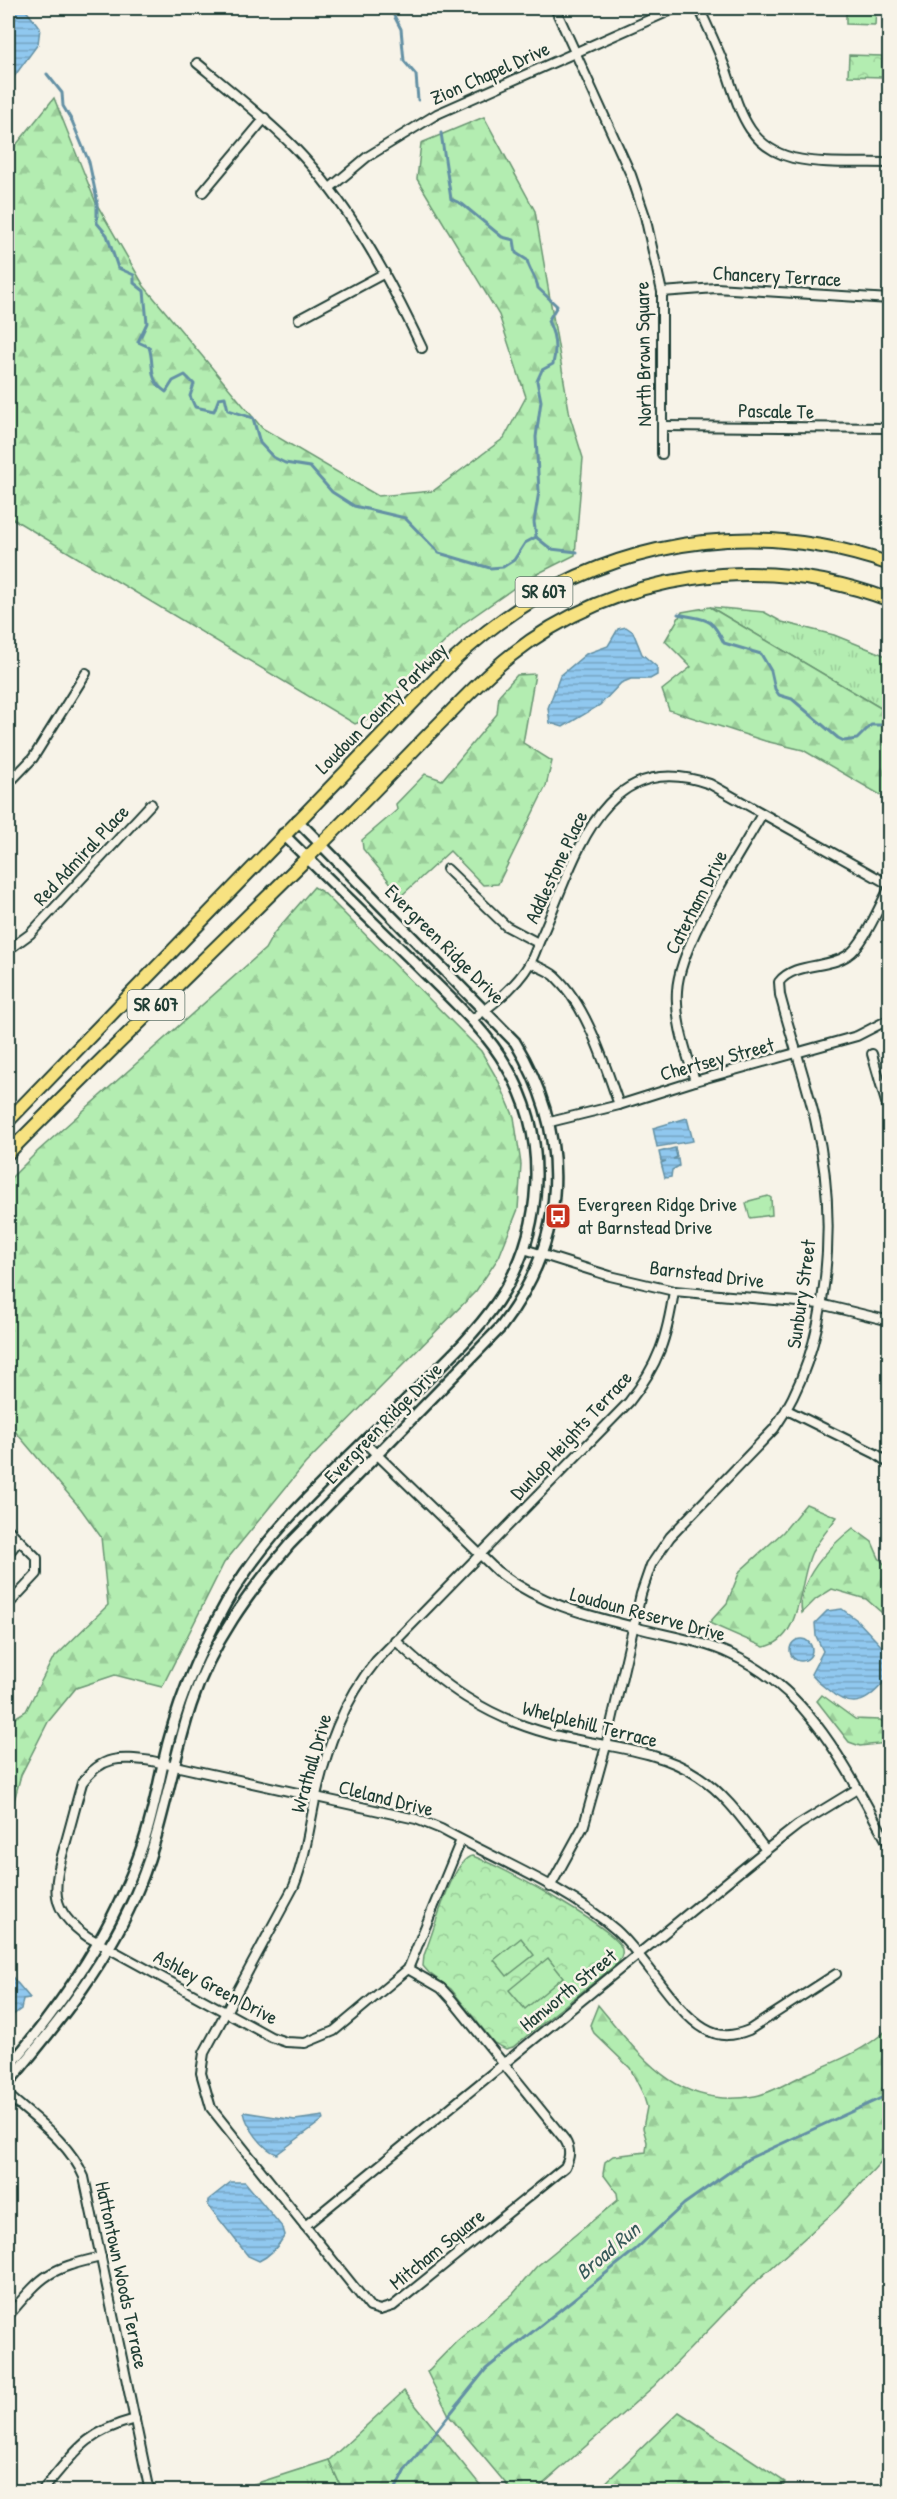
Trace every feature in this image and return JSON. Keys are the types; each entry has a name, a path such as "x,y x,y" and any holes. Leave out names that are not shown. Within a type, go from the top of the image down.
{"main road":[{"name":"Loudoun County Parkway","path":"8,1120 283,834 473,643 526,603 579,575 643,553 719,540 802,543 855,553 890,564"},
{"name":"SR 607","path":"8,1153 509,656 547,630 617,596 673,580 747,573 801,576 855,588 890,600"}],"street":[{"name":"North Brown Square","path":"555,8 641,201 662,292 662,454"},
{"name":"Zion Chapel Drive","path":"330,188 367,157 411,128 676,8"},
{"path":"699,8 724,66 740,114 764,143 791,157 801,159 890,163"},
{"path":"197,63 265,118 330,188 385,273 422,348"},
{"path":"203,192 265,118"},
{"path":"299,319 385,273"},
{"name":"Chancery Terrace","path":"662,292 716,288 890,299"},
{"name":"Pascale Te","path":"662,426 890,428"},
{"path":"8,784 33,758 86,673"},
{"name":"Addlestone Place","path":"471,1020 510,988 530,963 590,825 610,800 624,790 654,777 691,778 719,789 890,886"},
{"name":"Red Admiral Place","path":"8,950 30,934 151,804"},
{"name":"Caterham Drive","path":"695,1081 677,1009 679,973 688,946 762,814"},
{"name":"Evergreen Ridge Drive","path":"8,2083 76,2001 109,1949 140,1884 163,1815 174,1766 200,1681 220,1638 241,1605 290,1544 501,1327 526,1290 542,1255 555,1191 555,1160 550,1122 529,1066 515,1042 486,1010 297,820"},
{"name":"Evergreen Ridge Drive","path":"8,2068 56,2010 100,1943 117,1909 142,1849 154,1809 163,1763 186,1688 197,1661 239,1582 270,1538 488,1315 507,1286 524,1249 535,1202 536,1180 530,1127 510,1070 471,1020 283,834"},
{"path":"447,869 506,926 538,943"},
{"name":"Sunbury Street","path":"550,1887 584,1825 606,1746 641,1593 651,1565 670,1537 754,1452 787,1410 804,1375 814,1340 820,1304 825,1260 826,1197 815,1118 780,995 779,982 788,974 848,955 858,944 890,886"},
{"path":"530,963 554,975 572,999 596,1042 619,1105"},
{"name":"Chertsey Street","path":"550,1122 796,1055 857,1036 890,1019"},
{"path":"872,1054 889,1114"},
{"name":"Barnstead Drive","path":"524,1249 610,1276 674,1291 820,1304 890,1321"},
{"name":"Dunlop Heights Terrace","path":"480,1555 641,1387 662,1351 674,1291"},
{"path":"787,1410 876,1454 890,1464"},
{"name":"Loudoun Reserve Drive","path":"364,1442 480,1555 518,1587 566,1610 729,1654 783,1687 815,1719 831,1741 890,1847"},
{"path":"8,1529 37,1558 36,1574 8,1605"},
{"path":"8,1554 19,1540"},
{"name":"Wrathall Drive","path":"224,2012 294,1886 302,1864 316,1797 344,1709 365,1674 395,1640 480,1555"},
{"name":"Whelplehill Terrace","path":"395,1640 433,1676 488,1711 526,1727 659,1758 699,1776 732,1807 766,1850"},
{"name":"Cleland Drive","path":"100,1943 68,1922 57,1903 54,1882 82,1783 92,1769 107,1761 123,1758 163,1763 416,1819 461,1840 593,1912 639,1954 694,2022 714,2033 736,2036 749,2030 836,1974"},
{"name":"Hanworth Street","path":"305,2226 766,1850 798,1825 857,1789"},
{"name":"Ashley Green Drive","path":"100,1943 271,2037 286,2042 305,2043 334,2031 408,1969 461,1840"},
{"name":"Mitcham Square","path":"224,2012 204,2054 201,2073 203,2091 211,2108 370,2307 380,2310 393,2306 565,2167 570,2158 569,2147 504,2063 441,1988 408,1969"},
{"name":"Hattontown Woods Terrace","path":"8,2095 59,2140 76,2160 87,2185 150,2492"},
{"path":"8,2316 47,2274 64,2266 101,2257"},
{"path":"41,2492 90,2437 108,2427 135,2419"}],"green space":[{"path":"846,8 876,8 875,25 846,24"},
{"path":"849,55 882,56 882,77 848,76"},
{"path":"54,98 96,203 144,286 262,428 378,496 433,491 504,438 526,397 499,315 417,179 421,143 484,117 535,211 570,416 583,458 575,555 527,579 464,623 367,719 355,724 8,516 8,155"},
{"path":"710,607 764,612 782,622 834,635 889,657 889,713"},
{"path":"710,607 889,713 889,800 803,750 765,741 669,710 662,690 691,667 665,641 682,612"},
{"path":"535,674 523,743 552,761 546,786 498,884 483,885 450,851 401,896 363,849 362,840 397,810 396,804 425,774 442,780 497,714 499,695 517,675"},
{"path":"314,887 324,893 481,1051 499,1082 514,1117 521,1164 518,1209 499,1257 476,1291 305,1464 224,1563 162,1687 115,1675 76,1688 48,1722 21,1775 8,1823 8,1722 26,1711 52,1660 108,1605 101,1537 81,1509 8,1423 8,1181 38,1151 265,949 274,933"},
{"path":"768,1196 771,1198 772,1215 750,1218 746,1204"},
{"path":"806,1504 837,1517 812,1552 793,1622 786,1633 777,1642 764,1647 709,1623 727,1603 740,1571 783,1532"},
{"path":"853,1528 872,1542 879,1558 889,1569 889,1619 866,1599 832,1589 816,1599 802,1613 801,1601 809,1577 825,1554"},
{"path":"822,1695 855,1719 880,1720 889,1724 889,1747 887,1743 860,1746 849,1742 817,1701"},
{"path":"472,1856 526,1882 574,1909 611,1935 622,1949 619,1962 513,2047 506,2049 494,2043 451,1989 423,1966 424,1955 450,1883 465,1860"},
{"path":"521,1938 534,1955 507,1976 494,1960"},
{"path":"548,1958 563,1977 525,2009 509,1990"},
{"path":"598,2005 630,2044 664,2076 704,2095 728,2098 755,2096 774,2090 850,2055 889,2028 889,2153 837,2209 750,2287 654,2386 535,2491 512,2491 450,2417 427,2372 457,2341 513,2294 536,2267 618,2200 617,2193 603,2174 605,2162 613,2156 646,2152 647,2142 643,2128 647,2107 643,2094 630,2068 594,2033 590,2025"},
{"path":"404,2391 485,2491 343,2491 329,2460"},
{"path":"679,2412 785,2482 781,2491 597,2491"},
{"path":"329,2460 343,2491 242,2492 242,2488"}],"water":[{"path":"8,8 24,8 40,28 38,44 8,85"},
{"path":"626,627 633,632 642,654 657,667 657,675 650,679 631,679 621,683 600,705 563,727 550,723 548,708 560,676 586,654 608,646 618,629"},
{"path":"687,1118 693,1141 657,1147 653,1128"},
{"path":"675,1148 677,1157 673,1159 678,1159 679,1166 672,1170 671,1177 665,1178 661,1163 666,1161 661,1161 659,1152"},
{"path":"842,1609 857,1620 889,1654 889,1676 875,1692 861,1701 846,1701 838,1697 811,1674 823,1651 816,1636 815,1623 827,1611"},
{"path":"801,1639 809,1642 812,1650 809,1658 801,1661 793,1658 790,1650 793,1642"},
{"path":"8,1972 30,1998 23,1999 21,2009 13,2015 8,2014"},
{"path":"244,2112 295,2120 323,2116 324,2119 277,2154 266,2148 256,2136"},
{"path":"231,2182 245,2182 283,2228 285,2235 280,2243 259,2261 248,2256 208,2205 208,2200"}],"waterway":[{"path":"390,8 401,29 404,61 416,75 418,100"},
{"path":"47,74 62,93 63,106 72,121 89,162 97,200 97,223 107,235 118,268 134,275 134,283 144,291 147,323 138,342 149,347 154,377 160,387 166,392 173,381 185,375 194,384 190,396 195,407 214,411 219,398 225,397 228,410 253,418 260,443 273,457 285,463 310,467 332,492 354,506 405,518 439,553 490,568 503,567 514,560 525,543 536,537 551,549 577,552"},
{"path":"441,133 451,199 462,204 502,237 514,240 516,253 527,260 538,288 557,306 548,321 555,341 553,364 542,370 537,381 541,401 536,437 539,491 534,522 536,536"},
{"path":"678,614 707,621 715,628 724,643 761,654 771,671 775,689 779,695 792,699 838,738 844,741 857,739 871,725 890,725"},
{"name":"Broad Run","path":"394,2492 405,2470 486,2369 635,2250 684,2204 748,2159 890,2094"}],"place":[{"name":"Evergreen Ridge Drive at Barnstead Drive","path":"558,1216"}]}
